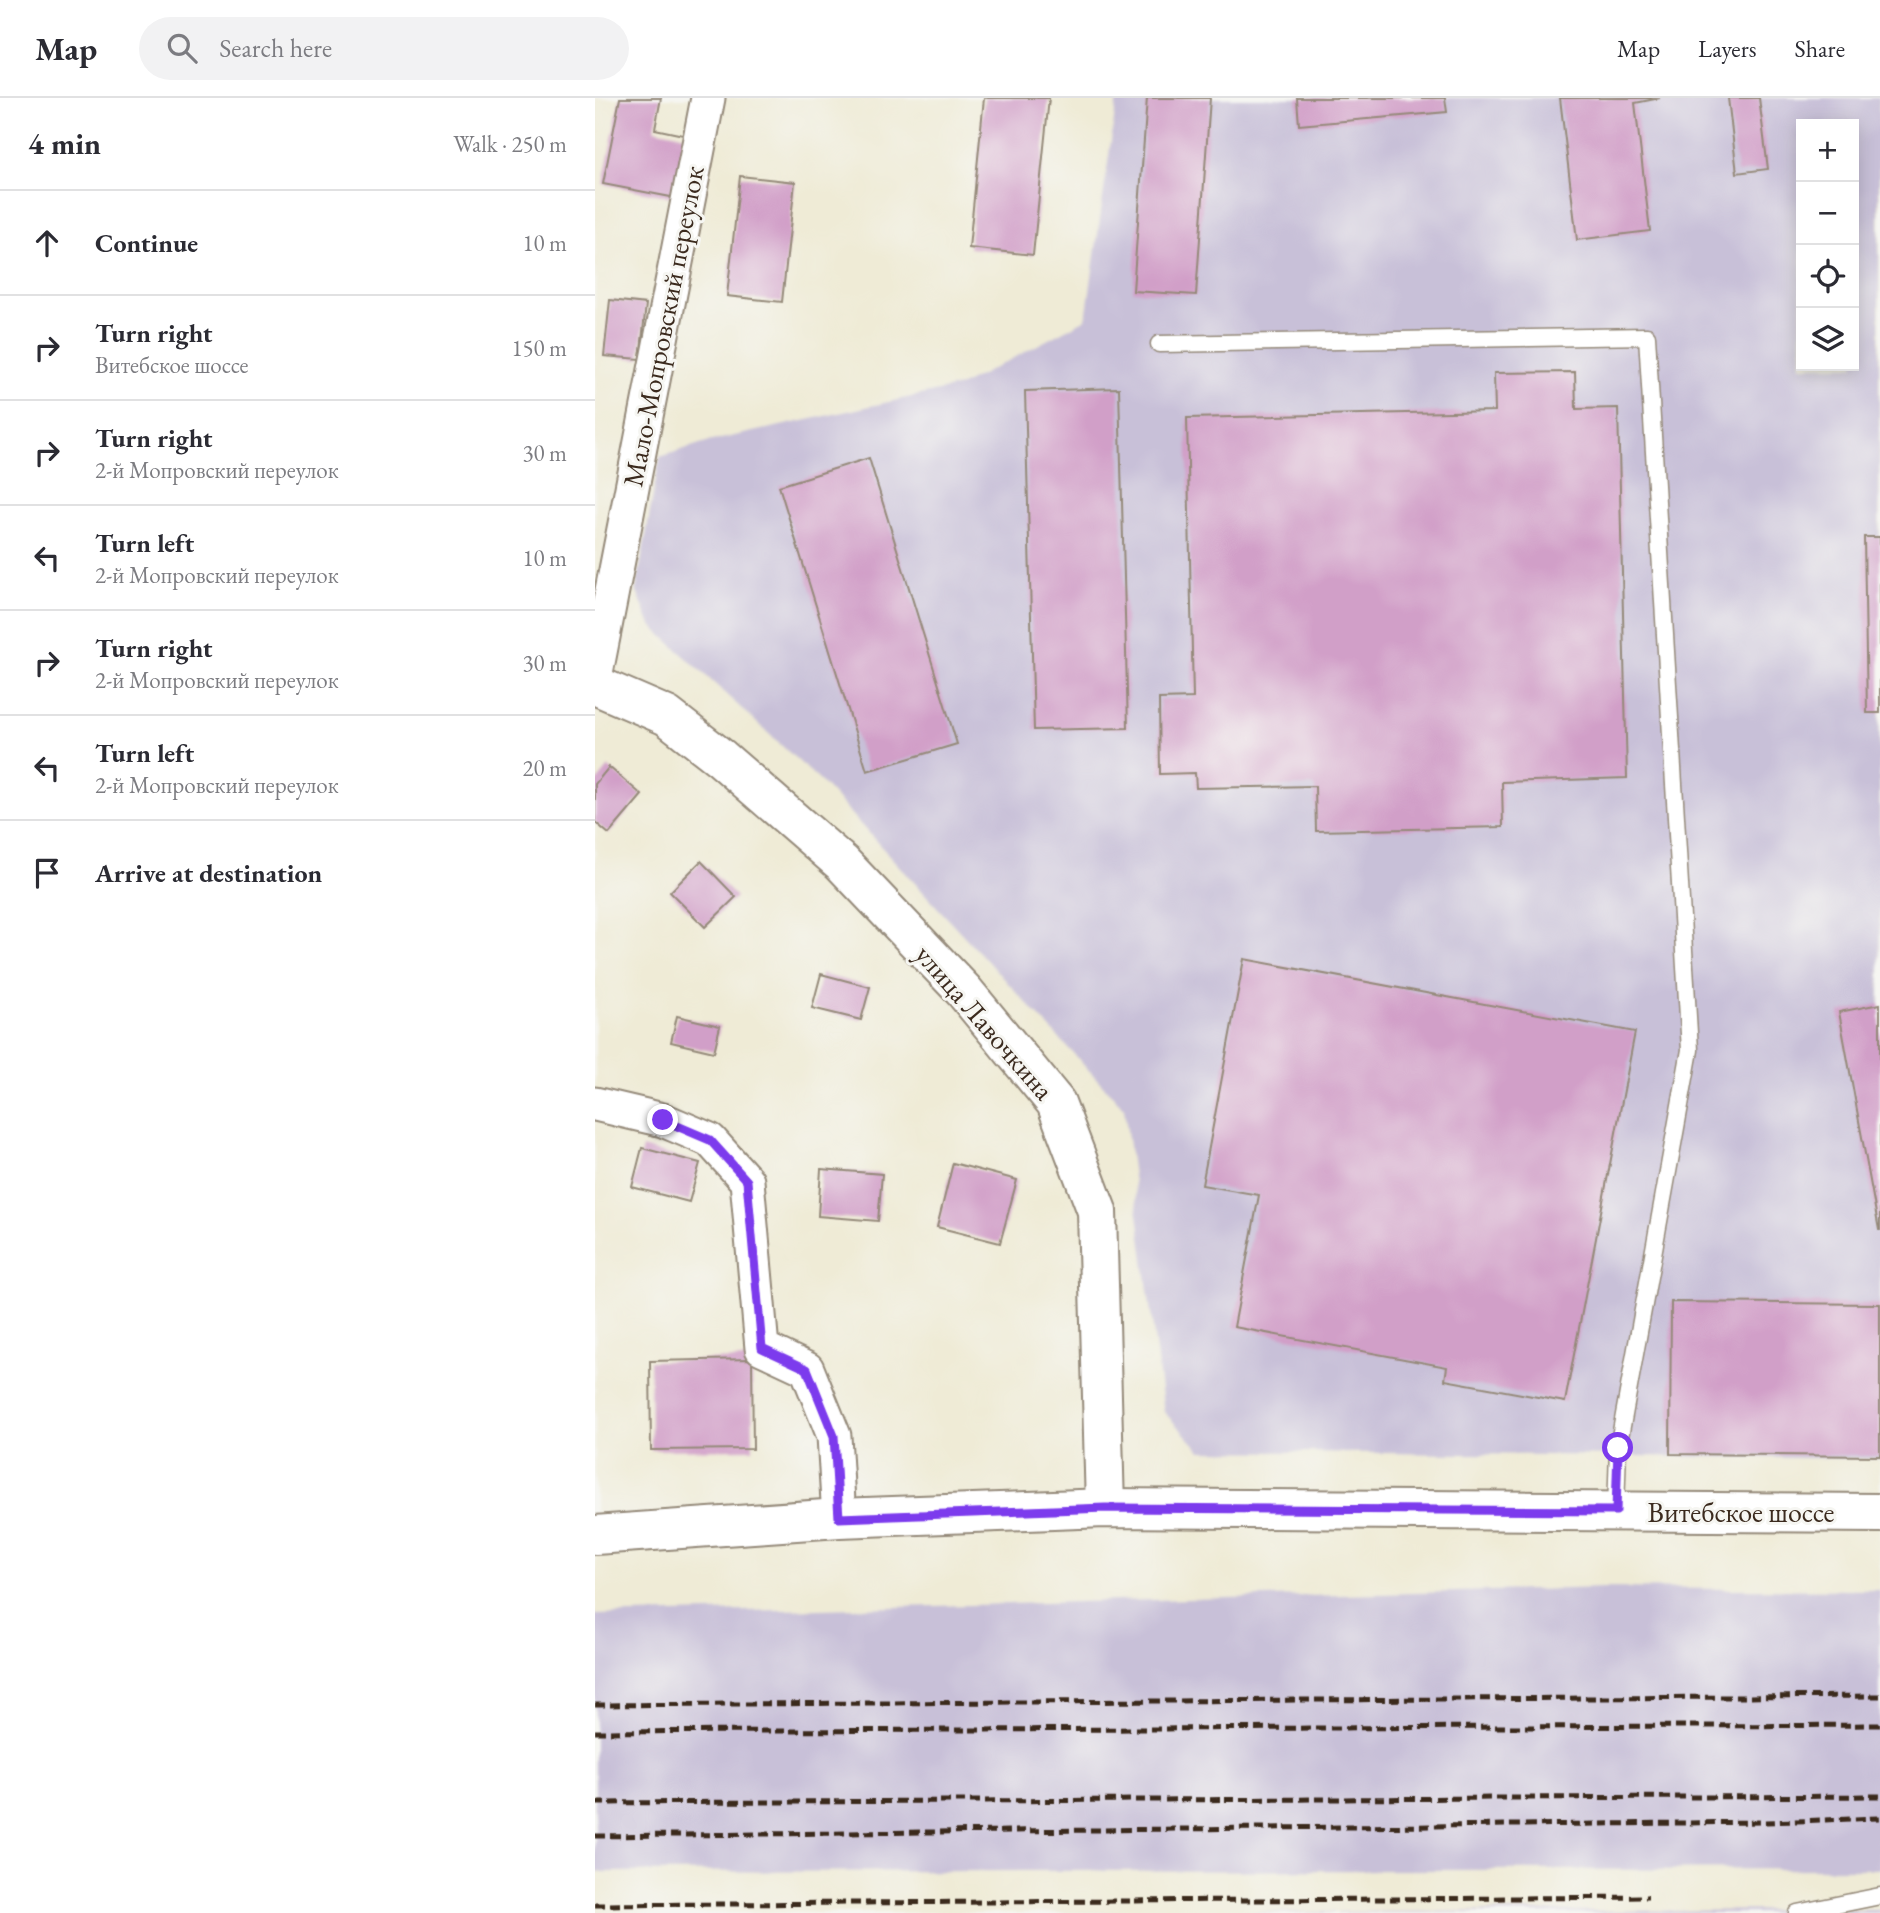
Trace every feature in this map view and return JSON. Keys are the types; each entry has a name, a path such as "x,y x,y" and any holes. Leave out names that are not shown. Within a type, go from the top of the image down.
{"main road":[{"name":"улица Лавочкина","path":"595,685 667,716 721,758 842,863 964,991 1056,1104 1097,1211 1105,1508"},
{"name":"Витебское шоссе","path":"595,1535 839,1518 1105,1508 1880,1513"}],"street":[{"name":"Мало-Мопровский переулок","path":"595,678 708,98"},
{"path":"595,1104 663,1120 710,1140 747,1181 762,1348 807,1369 834,1436 839,1518"}],"lane":[{"path":"1159,344 1647,336 1690,1051 1618,1448 1616,1511"},
{"path":"1797,1913 1880,1896"}],"shaded area":[{"path":"1117,98 1879,98 1880,1459 1201,1451 1164,1412 1124,1108 821,782 651,625 636,590 660,457 703,443 961,386 1086,319"},
{"path":"1603,1588 1880,1590 1880,1869 595,1872 595,1615"},
{"path":"1880,1910 1880,1913 1029,1913"}],"building":[{"path":"620,98 661,98 655,129 688,136 676,198 603,184"},
{"path":"984,98 1049,98 1033,255 969,248"},
{"path":"1147,98 1210,98 1196,295 1133,291"},
{"path":"1297,98 1445,98 1447,112 1299,125"},
{"path":"1560,98 1660,98 1635,103 1650,231 1577,240"},
{"path":"1728,98 1759,98 1768,169 1737,173"},
{"path":"740,176 795,182 782,302 727,296"},
{"path":"610,300 646,304 640,359 604,356"},
{"path":"1575,372 1576,409 1618,408 1627,778 1502,782 1503,827 1316,831 1315,786 1196,788 1195,773 1160,774 1159,699 1193,698 1187,418 1495,411 1494,373"},
{"path":"1119,388 1128,728 1034,730 1025,391"},
{"path":"869,458 957,744 867,771 779,486"},
{"path":"1864,537 1880,537 1880,713 1867,713"},
{"path":"609,767 642,795 609,834 595,822 595,784"},
{"path":"701,861 736,897 705,927 670,892"},
{"path":"1244,959 1635,1032 1565,1402 1445,1380 1447,1367 1234,1327 1259,1195 1202,1185"},
{"path":"821,974 870,987 861,1020 812,1008"},
{"path":"1880,1004 1880,1230 1879,1230 1839,1012"},
{"path":"677,1016 720,1026 714,1052 671,1042"},
{"path":"642,1148 700,1163 689,1202 632,1187"},
{"path":"953,1163 1017,1180 1000,1243 937,1227"},
{"path":"821,1169 882,1174 878,1221 818,1216"},
{"path":"1671,1302 1880,1304 1880,1456 1670,1454"},
{"path":"752,1359 753,1449 651,1450 650,1361"}],"railway":[{"path":"595,1705 1880,1696"},
{"path":"595,1732 1880,1725"},
{"path":"595,1803 1880,1796"},
{"path":"595,1836 1766,1822 1880,1818"},
{"path":"595,1905 1648,1897"}],"route":[{"path":"663,1120 710,1140 747,1181 762,1348 807,1369 834,1436 839,1518 1105,1508 1616,1511 1618,1448"}]}
